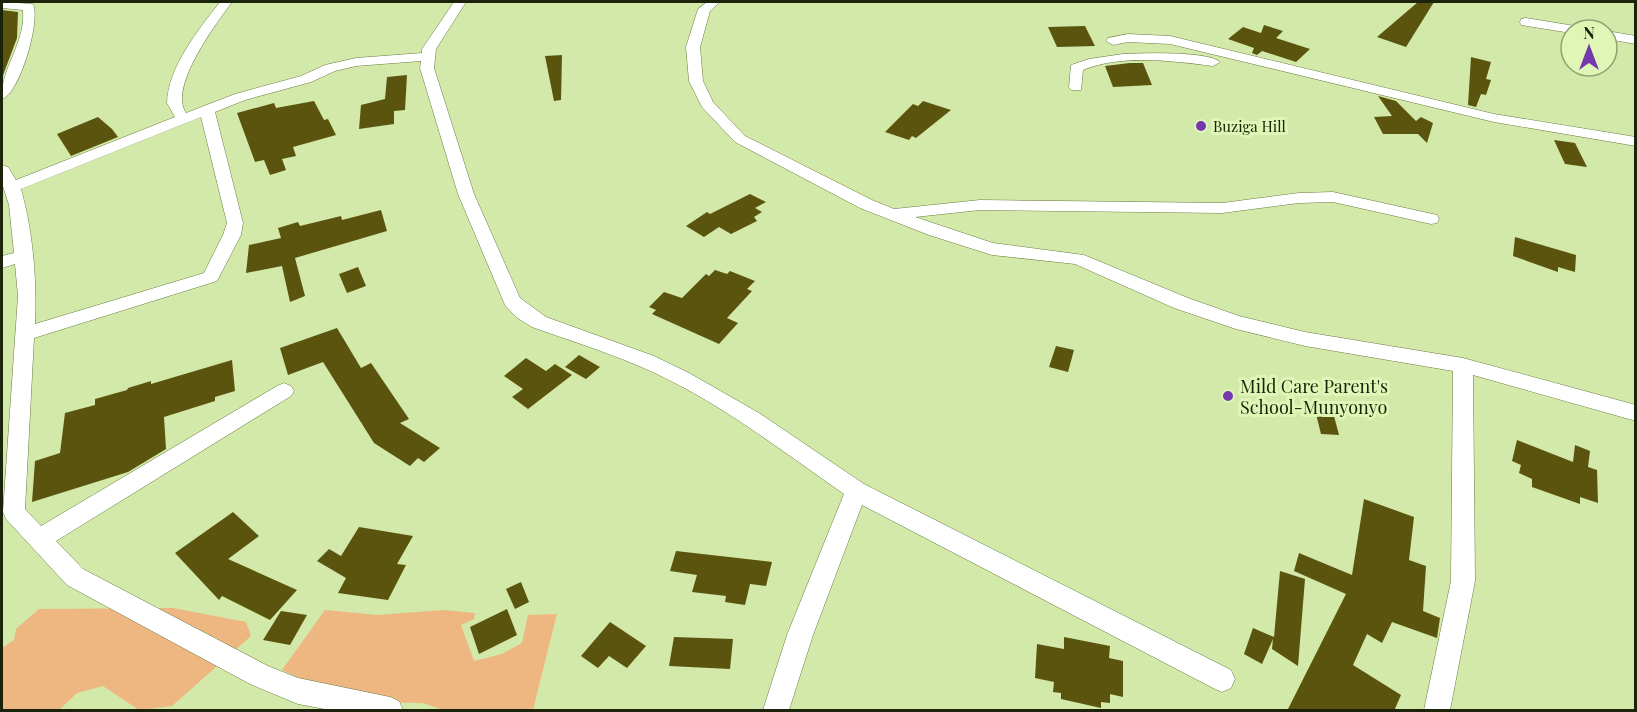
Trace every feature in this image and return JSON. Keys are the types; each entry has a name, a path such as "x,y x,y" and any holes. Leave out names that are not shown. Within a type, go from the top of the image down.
{"street":[{"path":"184,120 174,104 177,85 206,28 226,2"},
{"path":"460,2 429,49 426,57 427,68 466,194 512,301 523,312 556,330 647,361 682,378 752,419 856,491 1222,679"},
{"path":"714,2 704,9 693,47 696,81 707,104 740,139 866,204 934,231 992,249 1078,259 1181,303 1236,322 1305,339 1463,365 1635,412"},
{"path":"2,4 22,5 29,7 30,12 27,34 18,62 2,95"},
{"path":"1526,22 1559,27"},
{"path":"1619,37 1635,40"},
{"path":"1113,41 1159,39 1494,118 1571,133 1635,142"},
{"path":"390,711 298,691 259,675 75,577 14,512 9,489 27,296 12,259 17,206 7,179 184,120 240,97 306,80 341,65 426,57"},
{"path":"1076,87 1076,68 1083,64 1114,59 1186,58 1272,73 1285,74 1295,70"},
{"path":"25,334 211,277 232,235 235,223 207,110"},
{"path":"892,214 980,205 1222,208 1299,198 1333,197 1431,219"},
{"path":"1437,711 1463,580 1463,365"},
{"path":"39,539 284,391"},
{"path":"776,711 800,635 856,491"}],"shaded area":[{"path":"173,608 246,622 251,636 172,706 139,710 103,686 77,693 59,710 2,710 2,648 14,640 16,629 39,609"},
{"path":"325,610 377,615 443,610 475,613 474,619 461,625 474,661 502,654 522,643 528,615 557,614 533,710 444,710 422,703 347,701 282,670"}],"building":[{"path":"1418,2 1434,2 1406,47 1377,37"},
{"path":"2,10 18,12 17,38 2,78"},
{"path":"1264,25 1283,31 1276,38 1310,49 1296,62 1262,51 1257,55 1252,53 1254,48 1228,39 1243,27 1261,33"},
{"path":"1085,26 1095,46 1057,47 1048,27"},
{"path":"562,55 561,100 554,101 545,56"},
{"path":"1471,57 1491,62 1486,79 1491,80 1486,95 1481,94 1476,107 1468,105"},
{"path":"1143,63 1152,85 1113,87 1105,66"},
{"path":"407,75 405,110 394,111 394,124 359,129 361,105 385,99 387,77"},
{"path":"1378,96 1396,101 1416,121 1421,117 1433,123 1427,143 1418,134 1383,134 1374,117 1392,116"},
{"path":"314,101 324,120 328,119 336,135 293,147 296,156 282,159 286,170 270,175 264,160 255,162 237,113 274,103 276,108"},
{"path":"923,101 951,110 916,138 912,136 909,140 885,132 913,104 918,106"},
{"path":"98,117 118,137 71,156 57,134"},
{"path":"1554,140 1575,143 1587,167 1565,164"},
{"path":"750,194 766,202 755,208 762,212 754,217 757,221 731,234 719,227 704,237 686,226 707,212 710,214"},
{"path":"381,210 387,231 295,258 305,296 290,302 282,266 246,273 249,245 281,238 278,228 298,222 300,226 341,216 342,220"},
{"path":"1515,237 1576,255 1575,272 1558,267 1558,272 1513,256"},
{"path":"358,267 366,286 347,293 339,274"},
{"path":"715,270 727,274 730,271 755,281 747,289 752,291 727,318 738,323 719,344 652,314 656,310 649,307 664,292 682,298 706,274 709,276"},
{"path":"337,328 361,368 371,363 409,419 400,423 440,448 424,462 418,458 410,466 374,443 323,362 288,375 280,348"},
{"path":"1056,346 1074,350 1068,372 1049,367"},
{"path":"579,355 600,367 586,379 565,367"},
{"path":"526,358 546,371 555,364 572,375 528,409 512,397 523,389 504,376"},
{"path":"232,360 235,391 215,397 215,401 164,417 166,449 128,472 32,502 35,461 60,453 65,413 95,405 95,399 128,388 151,381 151,384"},
{"path":"1316,414 1334,416 1339,435 1321,434"},
{"path":"1517,440 1573,462 1575,445 1590,451 1588,467 1597,470 1598,503 1580,497 1580,504 1532,487 1532,479 1519,473 1521,465 1512,461"},
{"path":"1364,499 1414,517 1409,560 1426,566 1423,611 1440,618 1437,638 1392,622 1382,643 1367,634 1353,665 1401,695 1394,711 1287,711 1346,594 1294,571 1299,553 1352,575"},
{"path":"233,512 259,536 228,559 297,590 270,620 222,596 219,600 175,553"},
{"path":"359,527 413,536 397,564 406,565 388,600 338,593 346,578 317,561 329,549 341,556"},
{"path":"676,551 772,562 766,586 750,584 745,605 725,602 726,596 692,592 697,575 670,571"},
{"path":"1280,571 1305,579 1298,666 1272,649 1273,639 1262,664 1244,654 1253,628 1274,637"},
{"path":"521,582 529,602 515,609 506,589"},
{"path":"507,609 517,635 479,654 470,627"},
{"path":"281,611 307,615 290,645 263,640"},
{"path":"610,622 646,646 627,668 609,656 598,668 581,656"},
{"path":"674,637 733,639 730,669 669,666"},
{"path":"1064,637 1110,646 1109,658 1123,661 1123,697 1110,694 1110,703 1101,702 1101,708 1061,699 1061,693 1053,692 1054,682 1035,678 1037,644 1064,649"}],"place":[{"name":"Buziga Hill","path":"1201,126"},
{"name":"Mild Care Parent's School-Munyonyo","path":"1228,396"}]}
